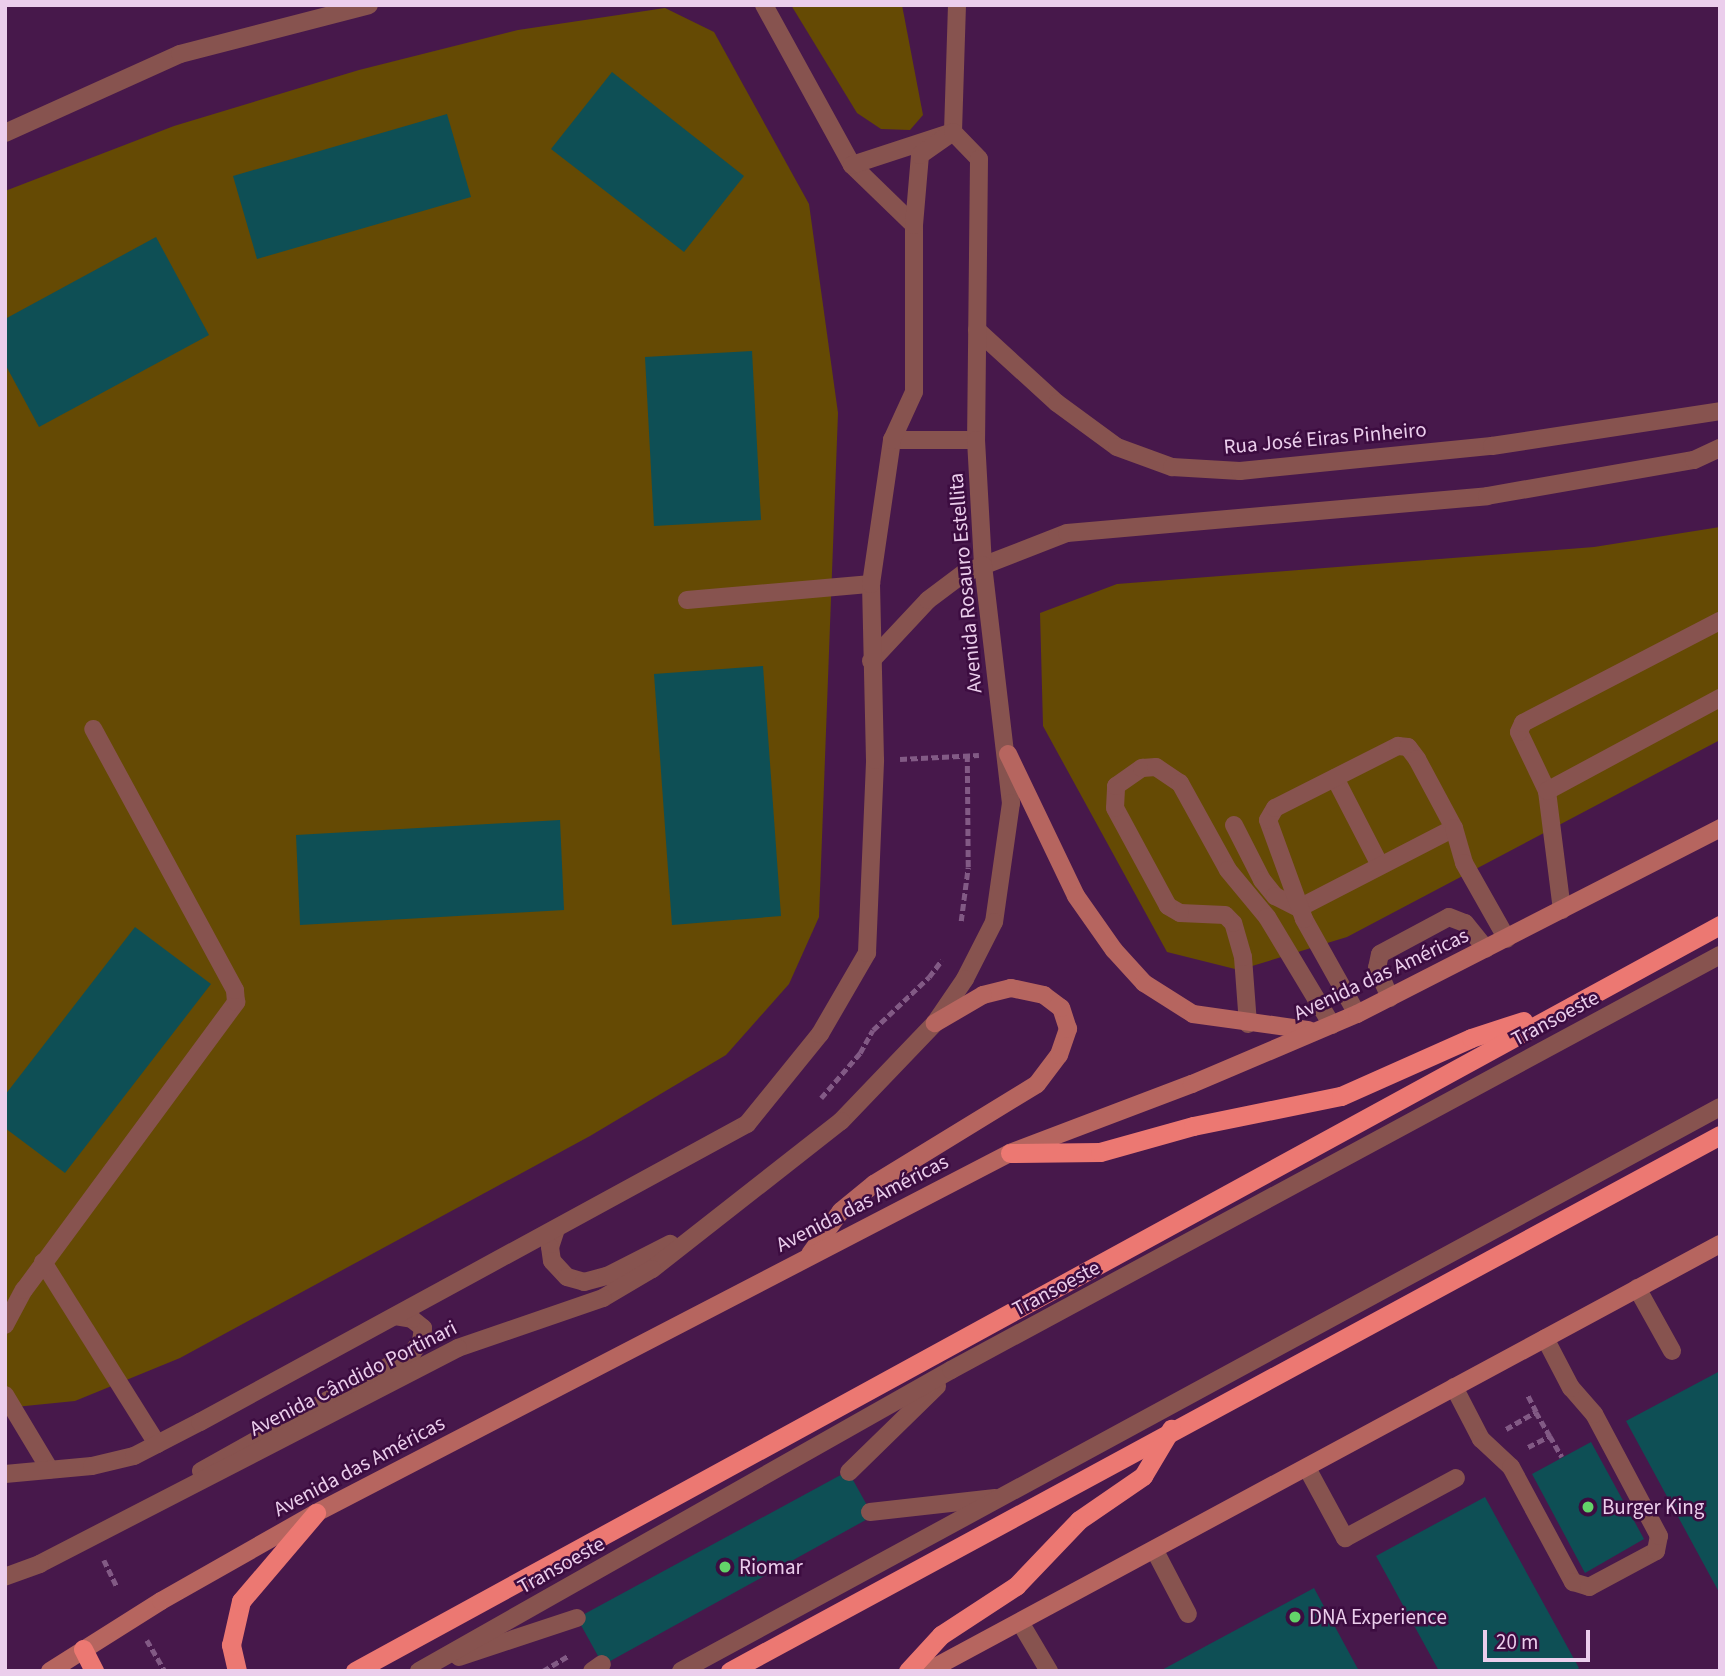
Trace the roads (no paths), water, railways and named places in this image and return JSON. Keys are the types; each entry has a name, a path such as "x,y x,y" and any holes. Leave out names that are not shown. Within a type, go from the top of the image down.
{"highway":[{"path":"355,1671 1554,1013 1720,925"},
{"path":"1010,1153 1100,1152 1193,1126 1341,1096 1471,1038 1554,1013"},
{"path":"730,1671 1171,1429 1720,1135"},
{"path":"908,1671 941,1635 1016,1586 1080,1520 1143,1476 1171,1429"},
{"path":"237,1671 231,1645 241,1601 316,1513"},
{"path":"83,1649 94,1671"}],"main road":[{"path":"1007,754 1076,896 1114,950 1168,1001 1193,1013 1248,1024 1312,1031"},
{"name":"Avenida das Américas","path":"50,1671 316,1513 1010,1153 1192,1084 1357,1014 1720,828"},
{"path":"809,1256 841,1211 874,1184 1037,1084 1059,1055 1068,1029 1061,1008 1044,995 1011,988 983,995 936,1023"},
{"path":"928,1671 1720,1244"}],"street":[{"path":"5,133 180,54 369,5"},
{"path":"764,5 852,165 914,225"},
{"path":"953,132 957,5"},
{"path":"852,165 953,132"},
{"path":"871,661 871,584 892,440 914,392 914,225 920,155 953,132"},
{"name":"Avenida Rosauro Estellita","path":"936,1023 994,922 1011,803 983,565 976,440 979,159 953,132"},
{"name":"Rua José Eiras Pinheiro","path":"977,330 1057,403 1117,447 1172,467 1240,471 1466,448 1720,411"},
{"path":"892,440 976,440"},
{"path":"871,661 928,600 964,573 1067,533 1487,496 1694,460 1720,448"},
{"path":"687,600 871,584"},
{"path":"1562,910 1547,791 1519,732 1523,723 1720,621"},
{"name":"Avenida Cândido Portinari","path":"5,1474 50,1470 134,1456 747,1124 790,1075 850,987 867,953 875,760 871,661"},
{"path":"1547,791 1720,698"},
{"path":"5,1325 43,1262 236,1002 235,990 93,729"},
{"path":"1357,1014 1299,908 1268,820 1275,808 1398,746 1408,747 1454,828 1464,863 1507,939"},
{"path":"1248,1024 1243,957 1233,923 1225,915 1180,913 1168,906 1115,808 1116,786 1142,768 1156,767 1180,783 1228,870 1267,916 1332,1025"},
{"path":"1335,778 1380,866"},
{"path":"1234,825 1262,880 1275,896 1299,908"},
{"path":"1299,908 1454,828"},
{"path":"1390,998 1377,968 1380,954 1449,917 1465,923 1486,949"},
{"name":"Transoeste","path":"426,1667 951,1370 1720,955"},
{"name":"Avenida Cândido Portinari","path":"5,1577 137,1515 458,1348 603,1298 652,1269 701,1228 841,1122 936,1023"},
{"path":"681,1671 1720,1107"},
{"path":"556,1228 550,1247 552,1261 567,1277 584,1282 607,1276 701,1228"},
{"path":"43,1262 157,1444"},
{"path":"1637,1288 1672,1351"},
{"path":"137,1515 223,1455 412,1353 421,1341 422,1328 412,1319 395,1316"},
{"path":"1454,1387 1481,1438 1511,1467 1573,1581 1589,1587 1656,1551 1659,1536 1594,1414 1571,1388 1545,1338"},
{"path":"849,1472 951,1370"},
{"path":"5,1395 50,1470"},
{"path":"1307,1468 1345,1538 1456,1478"},
{"path":"870,1511 1002,1498"},
{"path":"1155,1551 1188,1614"},
{"path":"426,1667 577,1618"},
{"path":"1020,1622 1049,1671"}],"place":[{"name":"Burger King","path":"1588,1507"},
{"name":"Riomar","path":"725,1567"},
{"name":"DNA Experience","path":"1295,1617"}]}
